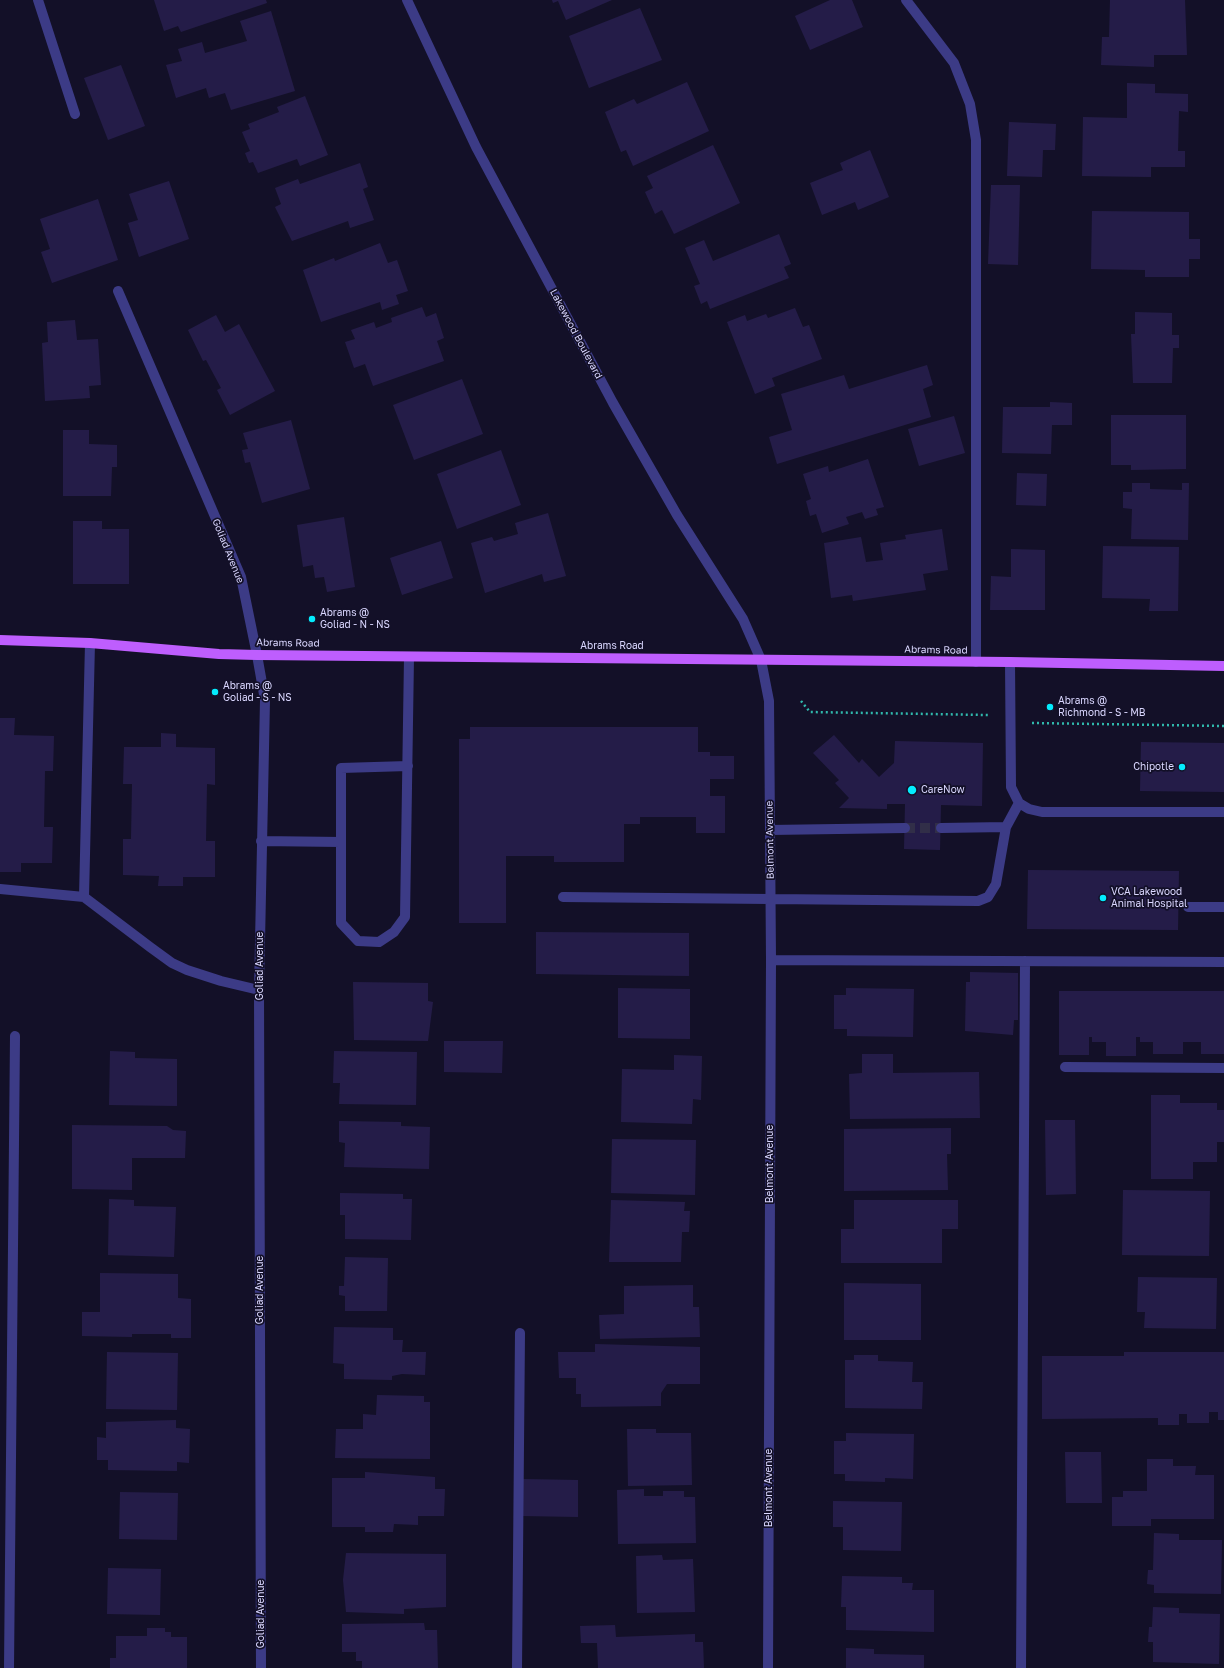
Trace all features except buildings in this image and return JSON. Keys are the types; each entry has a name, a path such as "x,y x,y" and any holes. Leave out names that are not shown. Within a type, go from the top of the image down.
{"main road":[{"name":"Abrams Road","path":"0,640 90,643 219,654 257,655 1010,662 1224,666"}],"street":[{"path":"38,0 75,114"},
{"name":"Lakewood Boulevard","path":"407,0 476,147 613,403 677,515 743,619 761,660"},
{"path":"906,0 954,63 970,104 976,140 976,662"},
{"name":"Goliad Avenue","path":"118,291 241,577 265,700 259,990 261,1668"},
{"path":"84,897 90,643"},
{"path":"408,766 341,768 341,923 358,941 378,942 394,932 405,917 408,766 409,657"},
{"name":"Belmont Avenue","path":"761,660 769,701 771,899 768,1668"},
{"path":"1010,662 1011,787 1019,803 1029,809 1042,812 1224,812"},
{"path":"564,897 738,897 771,899 978,900 988,896 996,884 1006,827 1019,803"},
{"path":"941,828 1006,827"},
{"path":"770,830 905,828"},
{"path":"261,841 341,842"},
{"path":"0,890 84,897 150,947 177,965 202,976 259,990"},
{"path":"1188,907 1224,907"},
{"path":"771,960 1224,962"},
{"path":"1021,1668 1025,961"},
{"path":"9,1668 15,1036"},
{"path":"1065,1067 1224,1068"},
{"path":"517,1668 520,1333"}],"path":[{"path":"801,701 810,712 991,716"},
{"path":"1031,723 1224,726"}],"tunnel":[{"path":"905,828 941,828"}],"place":[{"name":"Abrams @ Goliad - N - NS","path":"312,619"},
{"name":"Abrams @ Goliad - S - NS","path":"215,692"},
{"name":"Abrams @ Richmond - S - MB","path":"1050,707"},
{"name":"Chipotle","path":"1182,767"},
{"name":"CareNow","path":"912,790"},
{"name":"VCA Lakewood Animal Hospital","path":"1103,898"}]}
